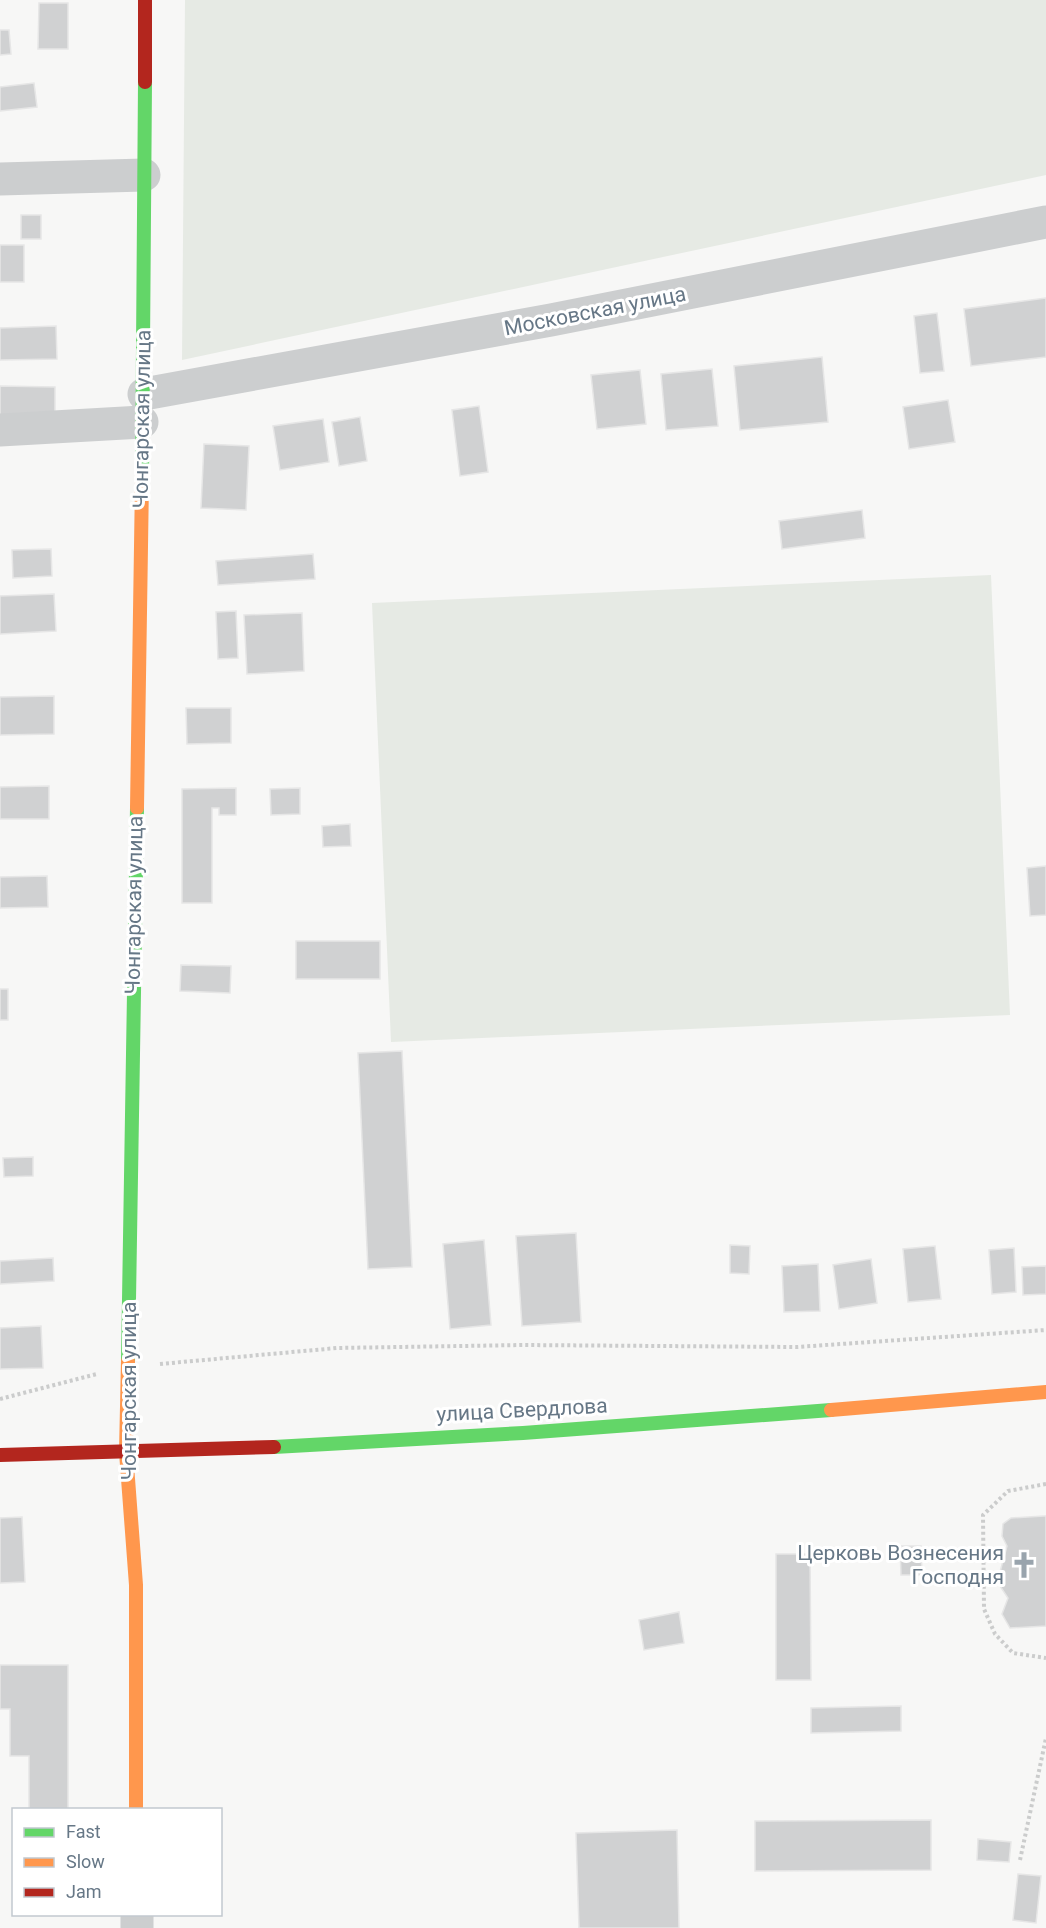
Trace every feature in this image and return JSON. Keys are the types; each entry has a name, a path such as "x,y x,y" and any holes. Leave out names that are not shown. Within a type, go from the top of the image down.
{"street":[{"name":"Чонгарская улица","path":"136,1808 136,1585 126,1452 143,408 145,0"},
{"path":"0,179 144,175"},
{"name":"Московская улица","path":"0,430 143,408 574,315 1046,222"},
{"name":"улица Свердлова","path":"0,1455 126,1452 713,1420 1046,1392"}],"path":[{"path":"0,1399 129,1366 337,1348 524,1345 796,1347 1046,1330"},
{"path":"1046,1484 1008,1491 984,1515 984,1609 995,1634 1013,1653 1046,1659"},
{"path":"1020,1860 1046,1738"}],"shaded area":[{"path":"185,0 1046,0 1046,175 182,360"},
{"path":"991,575 1010,1015 391,1042 372,603"}],"building":[{"path":"39,3 68,3 68,49 38,49"},
{"path":"0,30 9,30 11,54 0,55"},
{"path":"34,83 37,107 0,111 0,87"},
{"path":"21,215 41,215 41,239 21,239"},
{"path":"0,245 24,245 24,282 0,282"},
{"path":"1046,298 1046,357 971,366 964,309"},
{"path":"937,313 944,371 920,373 914,316"},
{"path":"56,326 57,359 0,360 0,328"},
{"path":"822,357 828,422 740,430 734,366"},
{"path":"712,369 718,426 666,430 661,374"},
{"path":"640,370 646,424 597,429 591,375"},
{"path":"0,386 55,387 55,417 0,417"},
{"path":"948,400 955,442 909,449 903,407"},
{"path":"479,406 488,472 460,476 452,410"},
{"path":"360,417 367,461 339,466 332,422"},
{"path":"323,419 329,462 280,470 273,426"},
{"path":"204,444 249,446 246,510 201,508"},
{"path":"862,510 865,538 782,549 779,521"},
{"path":"51,549 52,576 13,578 12,550"},
{"path":"313,554 315,579 218,585 216,561"},
{"path":"54,594 56,631 0,634 0,596"},
{"path":"236,611 238,658 218,659 216,612"},
{"path":"302,613 304,671 247,674 244,615"},
{"path":"54,696 54,734 0,735 0,697"},
{"path":"186,708 231,708 231,743 187,744"},
{"path":"49,786 49,819 0,819 0,787"},
{"path":"236,788 236,815 219,815 219,808 212,808 212,903 182,903 182,789"},
{"path":"300,788 300,814 271,815 270,789"},
{"path":"350,824 351,846 323,847 322,826"},
{"path":"1046,866 1046,915 1030,916 1027,868"},
{"path":"47,876 48,907 0,908 0,877"},
{"path":"296,941 380,941 380,979 296,979"},
{"path":"181,965 231,966 230,993 180,991"},
{"path":"0,989 8,989 8,1020 0,1020"},
{"path":"402,1051 412,1267 368,1269 358,1053"},
{"path":"33,1157 33,1176 4,1177 3,1158"},
{"path":"576,1233 581,1322 522,1326 516,1236"},
{"path":"484,1240 491,1325 450,1329 443,1244"},
{"path":"730,1245 750,1246 749,1274 730,1273"},
{"path":"935,1246 941,1299 908,1302 903,1249"},
{"path":"1014,1248 1016,1292 992,1294 989,1250"},
{"path":"53,1258 54,1281 0,1284 0,1261"},
{"path":"871,1259 877,1303 839,1309 833,1265"},
{"path":"818,1264 820,1311 784,1312 782,1266"},
{"path":"1046,1266 1046,1294 1023,1295 1022,1267"},
{"path":"41,1326 43,1368 0,1369 0,1328"},
{"name":"Церковь Вознесения Господня","path":"1046,1516 1046,1626 1010,1628 1002,1614 1008,1598 1000,1586 1000,1572 1007,1546 1002,1536 1003,1524 1011,1518"},
{"path":"22,1517 25,1582 0,1583 0,1518"},
{"path":"900,1546 921,1546 922,1575 901,1575"},
{"path":"776,1554 810,1554 811,1680 776,1680"},
{"path":"679,1612 684,1643 644,1650 639,1620"},
{"path":"0,1665 68,1665 68,1808 29,1808 29,1756 10,1756 10,1709 0,1709"},
{"path":"901,1706 901,1731 811,1733 811,1708"},
{"path":"931,1820 931,1870 755,1871 755,1821"},
{"path":"677,1830 679,1928 579,1928 576,1833"},
{"path":"978,1839 1011,1842 1009,1862 977,1860"},
{"path":"1018,1874 1041,1876 1036,1923 1013,1920"}],"traffic: fast":[{"path":"142,481 145,82"},
{"path":"128,1361 137,808"},
{"path":"274,1447 523,1433 831,1410"}],"traffic: slow":[{"path":"137,808 142,481"},
{"path":"128,1361 126,1452 136,1585 136,1808"},
{"path":"831,1410 1046,1392"}],"traffic: jam":[{"path":"145,0 145,82"},
{"path":"0,1455 274,1447"}],"place":[{"name":"Церковь Вознесения Господня","path":"1024,1565"}]}
